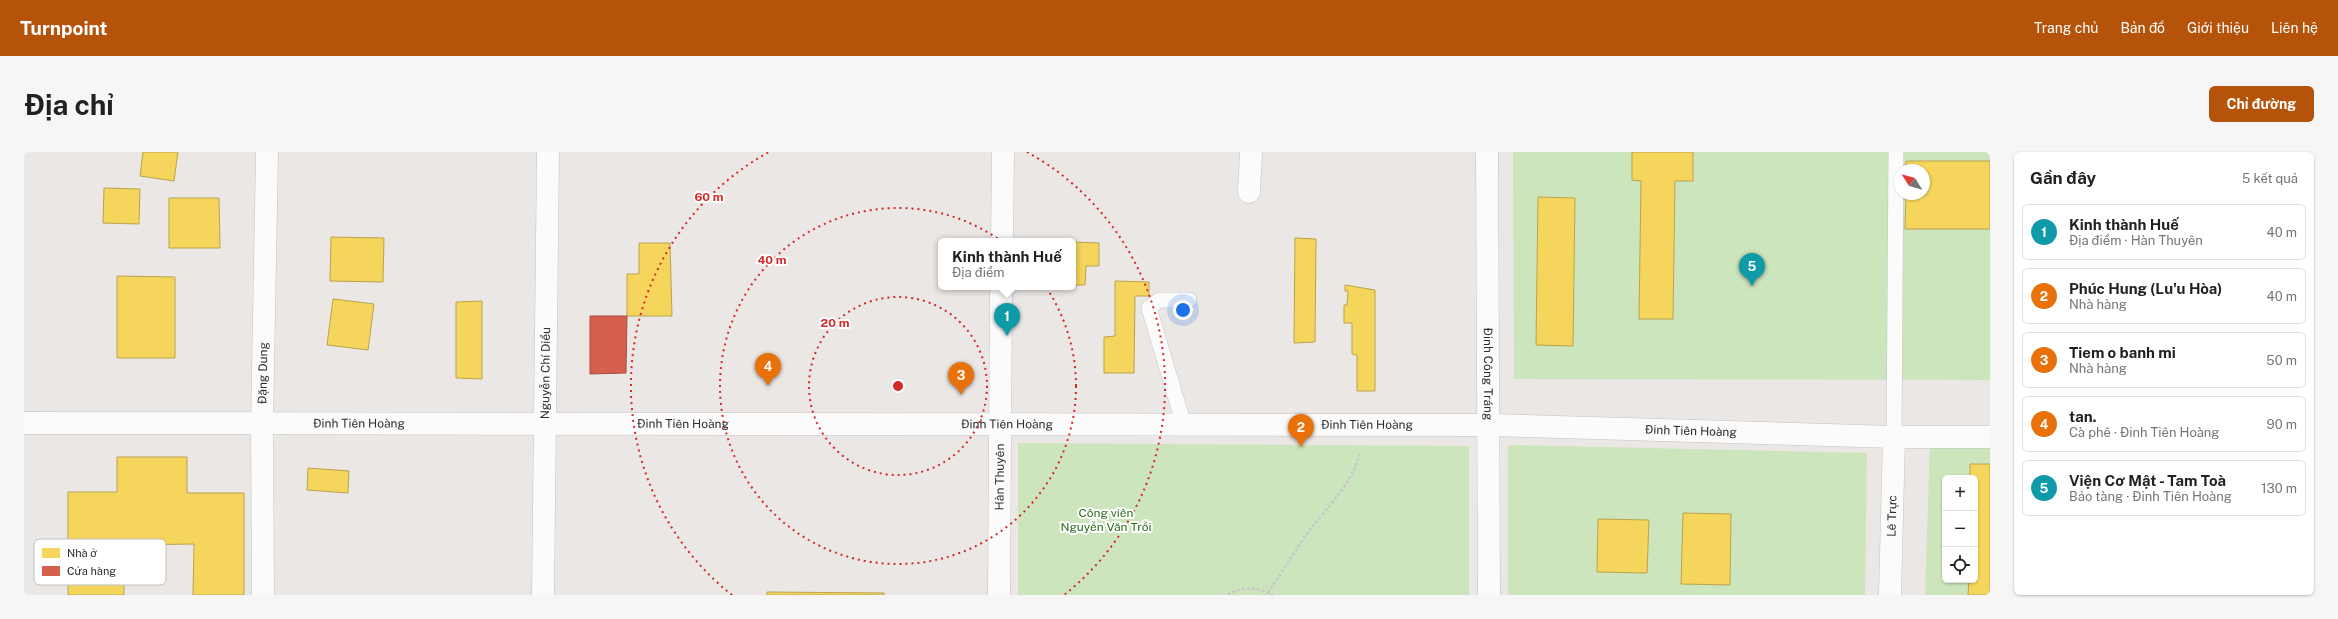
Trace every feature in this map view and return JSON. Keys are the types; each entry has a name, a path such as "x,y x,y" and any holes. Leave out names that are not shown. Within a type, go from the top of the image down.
{"main road":[{"name":"Đặng Dung","path":"263,595 262,425 267,152"},
{"name":"Nguyễn Chí Diểu","path":"542,595 548,152"},
{"path":"1002,238 1004,152"},
{"path":"1249,192 1251,152"},
{"name":"Đinh Công Tráng","path":"1487,152 1490,425 1489,595"},
{"name":"Hàn Thuyên","path":"999,595 1001,290"},
{"name":"Đinh Tiên Hoàng","path":"24,423 262,425 999,423 1361,426 1490,425 1894,437 1990,437"},
{"name":"Lê Trực","path":"1890,595 1894,437"}],"lane":[{"path":"1894,437 1896,152"},
{"path":"1184,425 1150,308 1159,300 1189,300"}],"path":[{"path":"1268,593 1309,532 1344,487 1359,454 1363,430 1361,426"},
{"path":"1228,595 1247,588 1273,595"}],"green space":[{"path":"1513,152 1990,152 1990,380 1514,379"},
{"path":"1930,440 1990,442 1990,595 1925,595"},
{"name":"Công viên Nguyễn Văn Trỗi","path":"1018,443 1469,446 1469,595 1018,595"},
{"path":"1508,445 1867,453 1865,595 1508,595"}],"building: Nhà ở":[{"path":"143,152 178,152 174,181 140,176"},
{"path":"1632,152 1693,152 1693,181 1675,181 1673,319 1639,319 1641,181 1632,180"},
{"path":"1906,161 1990,161 1990,229 1905,229 1906,200 1930,200 1930,164 1906,164"},
{"path":"104,188 140,189 139,224 103,223"},
{"path":"1538,197 1575,198 1573,346 1536,345"},
{"path":"169,198 219,198 220,248 169,248"},
{"path":"331,237 384,238 383,282 330,281"},
{"path":"1295,238 1316,239 1315,342 1294,343"},
{"path":"1076,242 1099,243 1099,266 1086,266 1085,285 1076,285"},
{"path":"639,243 670,243 672,316 627,316 627,274 639,274"},
{"path":"117,276 175,277 175,358 117,358"},
{"path":"1115,281 1149,282 1149,296 1135,296 1134,373 1104,373 1104,337 1115,336"},
{"path":"1345,285 1375,290 1375,391 1357,391 1357,355 1352,354 1352,323 1344,323 1344,305 1347,305 1348,291 1345,291"},
{"path":"333,299 374,304 368,350 327,345"},
{"path":"482,301 482,379 456,378 456,302"},
{"path":"117,457 187,457 187,493 244,493 244,595 193,595 194,544 166,544 166,539 68,539 68,492 117,492"},
{"path":"1970,464 1990,464 1990,595 1968,595 1969,583 1978,583 1978,475 1970,475"},
{"path":"308,468 349,471 348,493 307,490"},
{"path":"1683,513 1731,514 1730,585 1681,584"},
{"path":"1598,519 1649,520 1647,573 1597,572"},
{"path":"68,585 124,585 124,595 68,595"},
{"path":"767,592 884,593 884,595 767,595"}],"building: Cửa hàng":[{"path":"590,316 627,316 626,373 590,374"}],"place":[{"name":"Viện Cơ Mật - Tam Toà","path":"1752,286"},
{"name":"Kinh thành Huế","path":"1007,336"},
{"name":"tan.","path":"768,386"},
{"name":"Tiem o banh mi","path":"961,395"},
{"name":"Phúc Hung (Lu'u Hòa)","path":"1301,447"}]}
